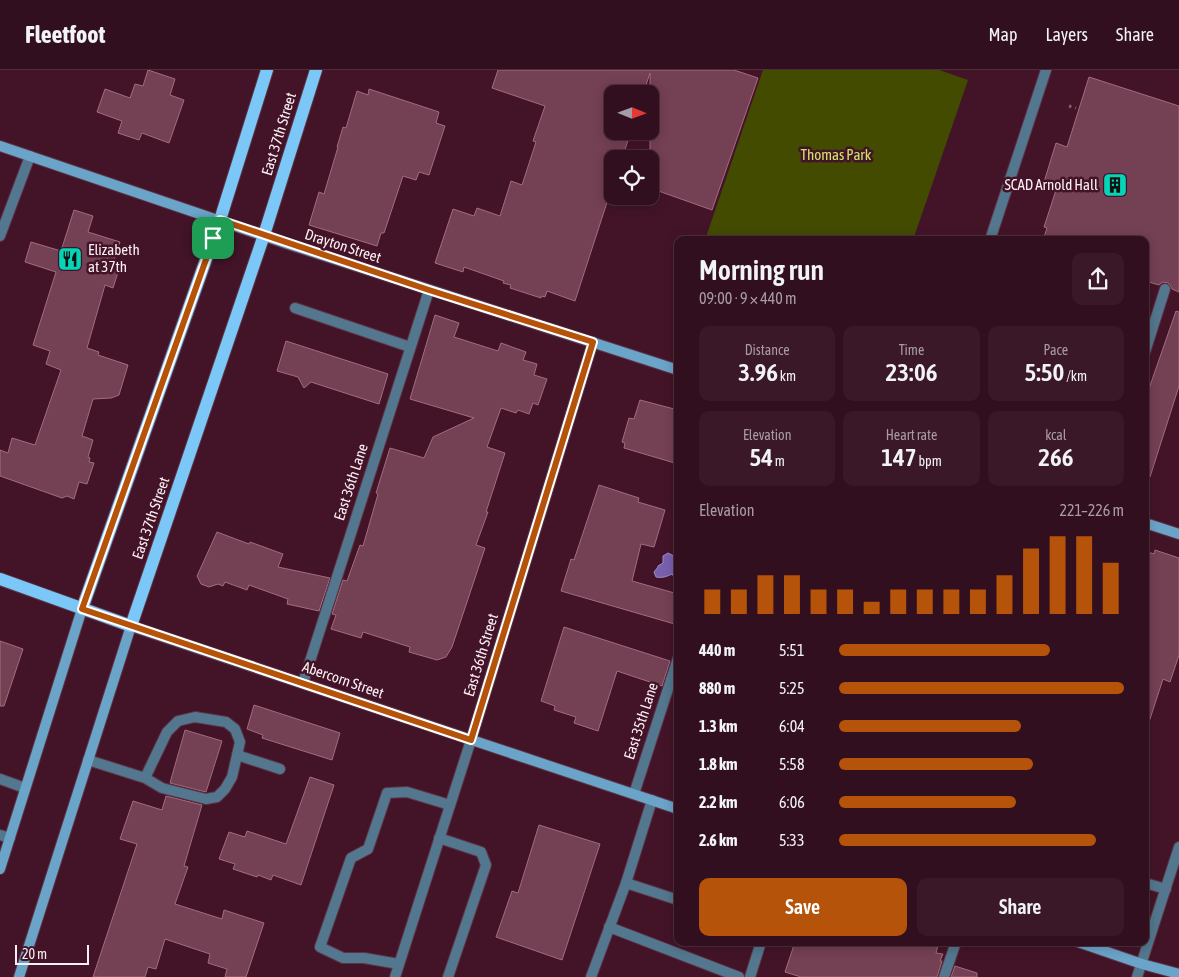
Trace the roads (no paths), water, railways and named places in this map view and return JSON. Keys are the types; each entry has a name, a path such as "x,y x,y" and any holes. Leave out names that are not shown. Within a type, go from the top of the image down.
{"main road":[{"name":"East 37th Street","path":"0,869 5,836 25,788 82,609 220,220 267,70"},
{"name":"East 37th Street","path":"20,977 131,626 264,235 316,70"},
{"name":"Drayton Street","path":"0,146 429,290 674,369"},
{"path":"1149,524 1179,534"},
{"name":"Abercorn Street","path":"0,579 131,626 674,808"},
{"path":"1090,946 1142,964 1179,974"}],"street":[{"path":"991,236 1046,70"},
{"path":"0,236 30,156"},
{"path":"1149,339 1165,289"},
{"name":"East 36th Lane","path":"303,683 429,290"},
{"path":"295,308 410,347"},
{"name":"East 36th Street","path":"395,977 471,740 593,342"},
{"name":"East 35th Lane","path":"634,794 674,670"},
{"path":"88,760 145,778 162,788 206,799 217,797 225,790 232,777 240,742 235,729 226,722 195,717 178,720 167,732 145,778"},
{"path":"237,755 280,769"},
{"path":"0,780 25,788"},
{"path":"399,964 364,958 343,958 320,947 352,858 368,849 387,793 407,792 450,805"},
{"path":"591,977 626,883 652,800"},
{"path":"439,838 481,852 486,865 448,977"},
{"path":"1149,942 1179,847"},
{"path":"626,883 674,899"},
{"path":"1149,884 1166,890"},
{"path":"609,928 739,977"},
{"path":"750,977 760,946"},
{"path":"944,977 955,946"},
{"path":"1137,977 1148,946"}],"place":[{"name":"SCAD Arnold Hall","path":"1115,185"},
{"name":"Elizabeth at 37th","path":"70,259"}],"park label":[{"name":"Thomas Park","path":"836,155"}]}
